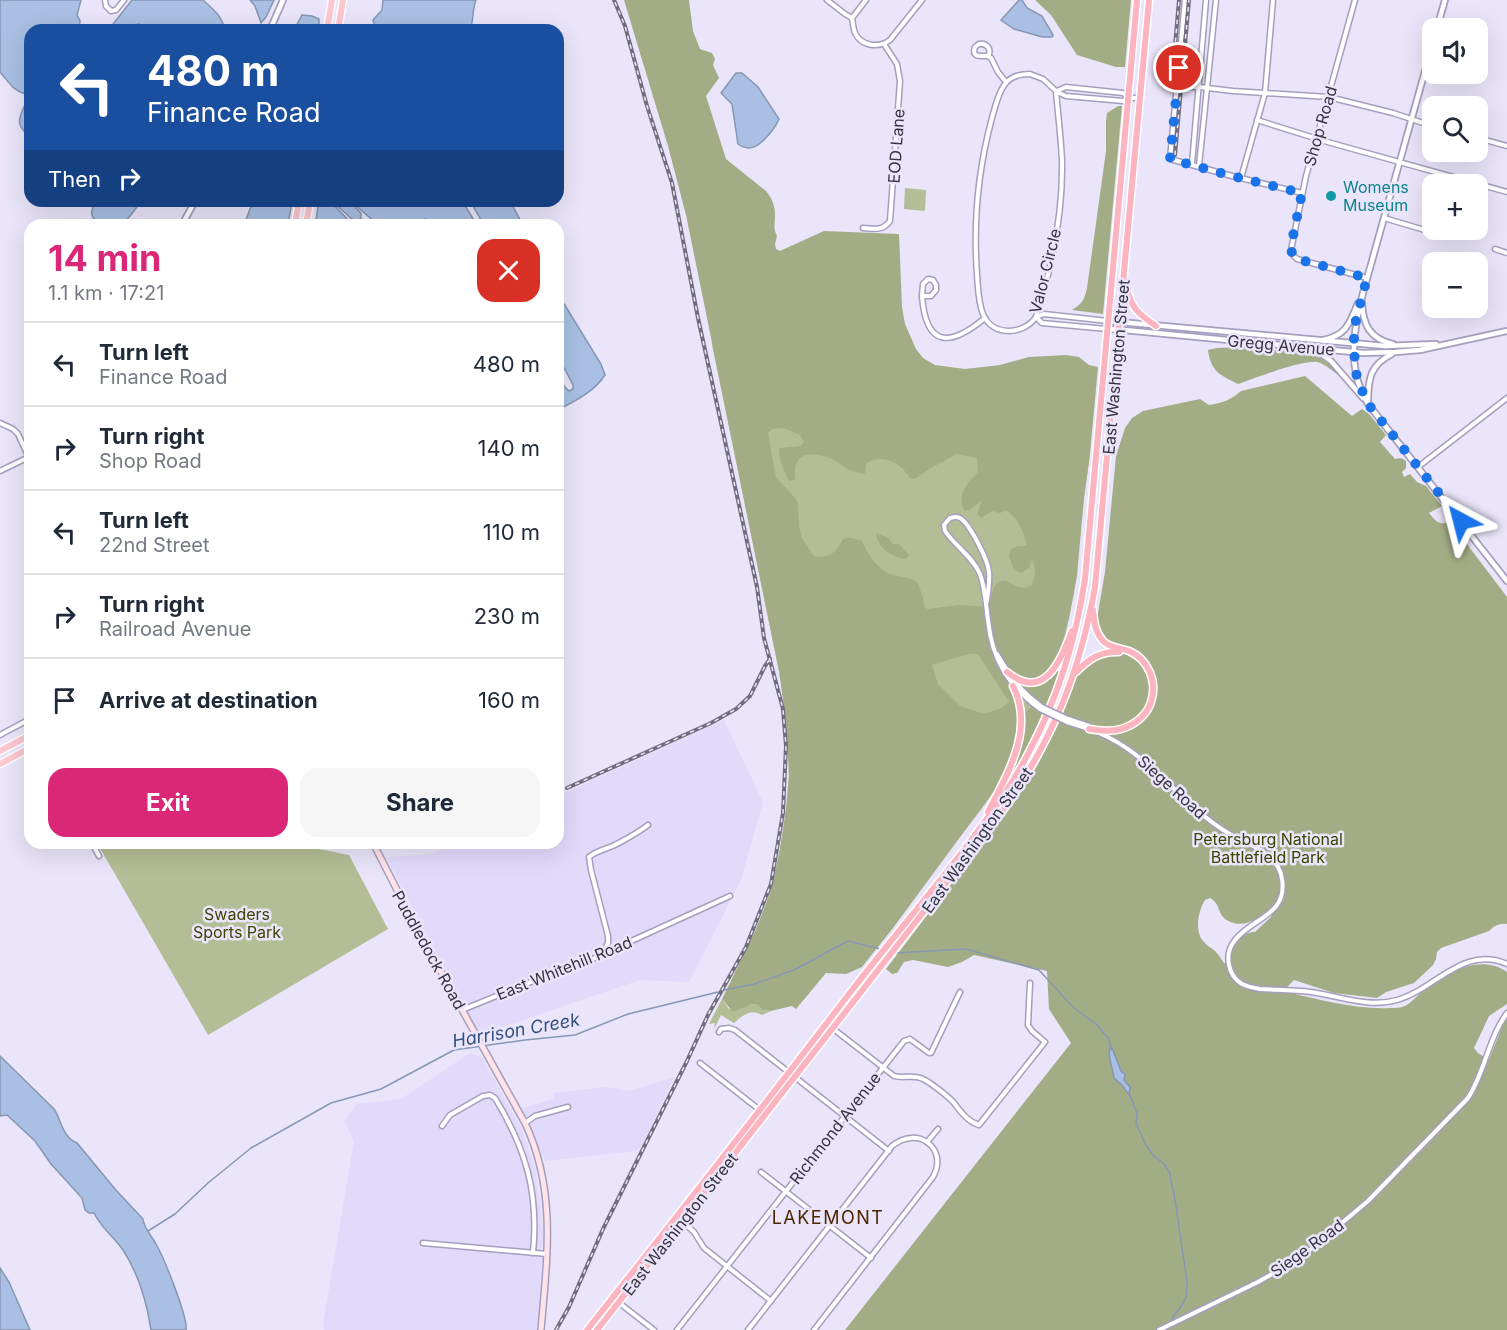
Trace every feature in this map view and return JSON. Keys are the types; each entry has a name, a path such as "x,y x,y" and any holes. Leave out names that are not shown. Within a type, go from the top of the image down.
{"highway":[{"name":"East Washington Street","path":"587,1330 978,830 1016,777 1041,729 1064,672 1079,611 1087,558 1137,0"},
{"name":"East Washington Street","path":"597,1330 968,857 1012,797 1045,743 1061,708 1084,641 1098,567 1149,0"},
{"path":"1124,274 1133,307 1156,326"},
{"path":"1089,727 1110,731 1134,723 1147,711 1154,689 1152,676 1141,659 1129,651 1108,645 1100,637 1094,624 1093,602"},
{"path":"1007,672 1029,682 1041,680 1049,675 1062,656 1079,611"},
{"path":"1074,675 1095,656 1117,651 1137,659 1149,676 1150,696 1145,708 1137,717 1118,727 1089,727"},
{"path":"978,830 1006,777 1019,742 1021,711 1013,686"}],"main road":[{"path":"328,24 332,0"},
{"path":"339,24 343,0"},
{"path":"0,751 24,738"},
{"path":"0,764 24,751"},
{"name":"Puddledock Road","path":"376,849 416,928 525,1123 537,1154 548,1210 541,1330"}],"street":[{"path":"105,0 111,11 117,9 124,0"},
{"path":"273,24 283,0"},
{"path":"827,0 852,18"},
{"path":"866,0 852,18 854,30 862,42 877,46 890,40 922,0"},
{"path":"1185,0 1170,159 1302,193"},
{"path":"1192,164 1206,0"},
{"path":"1199,166 1215,0"},
{"path":"1241,178 1265,93 1273,0"},
{"name":"Shop Road","path":"1355,0 1302,193 1291,246 1292,254 1297,259 1367,278"},
{"path":"1440,18 1445,0"},
{"name":"EOD Lane","path":"863,228 881,229 890,221 900,75 895,59 884,44"},
{"path":"988,56 987,45 979,44 975,47 976,56 991,58 1006,82"},
{"path":"922,296 931,296 935,292 936,285 933,280 928,279 924,282 922,296 924,315 928,325 941,338 960,335 985,318 980,304 975,256 978,188 991,121 1000,92 1006,82 1019,75 1035,75 1066,96 1123,101 1128,98 1140,98"},
{"path":"1368,404 1357,379 1354,328 1422,83"},
{"path":"1056,91 1066,87 1123,93 1128,98"},
{"path":"1177,87 1329,97 1422,123"},
{"name":"Valor Circle","path":"985,318 992,326 1005,331 1023,328 1036,317 1053,251 1060,206 1062,162 1056,91"},
{"path":"1257,120 1507,192"},
{"path":"1488,141 1507,146"},
{"path":"1384,218 1422,229"},
{"path":"1495,249 1507,253"},
{"path":"1317,341 1336,336 1346,329 1363,292"},
{"path":"1363,292 1362,311 1367,327 1380,340 1402,346"},
{"path":"1108,321 1044,314 1036,317 1042,323 1108,329"},
{"name":"Gregg Avenue","path":"1108,321 1119,326 1172,335 1354,352 1420,350 1507,331"},
{"name":"Gregg Avenue","path":"1108,329 1119,326 1156,326 1317,341 1402,346 1454,342"},
{"path":"1172,335 1173,327"},
{"path":"1302,347 1321,354 1331,361 1368,404 1507,581"},
{"path":"1368,404 1371,375 1382,360 1396,352"},
{"path":"1418,467 1507,398"},
{"path":"0,423 18,434 24,447"},
{"path":"0,471 24,460"},
{"name":"Siege Road","path":"986,605 989,580 987,562 963,521 957,517 950,518 944,525 945,531 977,568 982,579 988,627 994,648 1000,667 1013,686 1041,708 1067,721 1089,727 1131,749 1208,820 1269,856 1278,866 1283,884 1280,900 1270,913 1238,936 1230,946 1229,966 1241,983 1252,988 1313,992 1363,1002 1386,1002 1406,997 1462,964 1489,960 1507,964"},
{"path":"977,568 983,568 987,562"},
{"name":"Siege Road","path":"994,648 1007,672 1041,708"},
{"path":"0,735 24,722"},
{"path":"603,952 608,943 608,936 589,857 636,834 648,825"},
{"path":"95,849 99,856"},
{"name":"East Whitehill Road","path":"462,1010 592,960 603,952 730,896"},
{"path":"826,1024 890,1074 899,1078 924,1079 951,1101 962,1115 976,1125 981,1125 1045,1042 1032,1031 1029,1025 1030,983"},
{"name":"Richmond Avenue","path":"677,1330 908,1039 931,1053 960,992"},
{"name":"Siege Road","path":"1159,1330 1258,1282 1293,1262 1368,1201 1468,1098 1478,1082 1493,1036 1507,1013"},
{"path":"719,1032 725,1028 735,1030 889,1151"},
{"path":"700,1062 766,1115"},
{"path":"442,1126 450,1115 483,1096 490,1095 495,1098 518,1140 528,1169 535,1219 533,1253"},
{"path":"525,1123 535,1116 568,1107"},
{"path":"927,1142 938,1129"},
{"path":"748,1330 897,1142 906,1138 918,1138 927,1142 936,1154 938,1164 936,1173 814,1330"},
{"path":"761,1172 871,1258"},
{"path":"676,1217 694,1232 704,1248 771,1301"},
{"path":"423,1243 547,1254"},
{"path":"613,1298 654,1330"}],"shaded area":[{"path":"724,720 763,802 741,880 689,982 640,980 479,1035 386,857 431,854 442,849 564,849 564,793"},
{"path":"470,1053 482,1057 522,1130 535,1167 543,1233 538,1330 324,1330 323,1324 354,1141 344,1121 357,1104 401,1099"},
{"path":"674,1077 642,1146 636,1151 545,1161 522,1108 553,1099 554,1093 605,1087 629,1091"}],"green space":[{"path":"624,0 689,0 693,31 700,49 712,53 715,59 713,65 719,78 706,96 726,159 770,196 775,212 776,249 780,251 824,231 899,234 902,307 905,324 916,349 923,358 935,365 965,369 1000,365 1029,357 1066,355 1079,357 1089,365 1098,367 1077,576 1069,618 1054,671 1058,671 1059,674 1030,742 1009,781 1000,783 862,967 846,974 826,973 796,1009 792,1006 771,1011 762,1010 758,1005 751,1004 733,1012 722,999 756,929 772,888 780,849 789,775 786,721 779,671 686,215 668,146","holes":["783,428 800,435 804,442 800,446 779,448 780,460 789,481 795,480 795,470 800,458 811,454 826,457 848,469 865,474 866,464 879,459 889,461 902,468 911,479 915,479 957,454 977,458 978,472 964,490 962,505 965,511 970,510 982,500 977,514 981,518 992,511 1000,513 1006,510 1014,517 1027,546 1011,549 1009,557 1014,570 1021,573 1029,568 1032,560 1035,566 1032,585 1024,588 1007,581 999,582 994,589 989,607 959,605 927,609 916,582 890,574 877,565 862,541 852,538 844,539 832,553 823,557 814,556 802,538 796,499 776,477 768,433 773,429","968,654 978,654 1009,702 1001,708 984,714 960,706 938,684 932,665","1010,684 1037,702 1018,719 1016,699"]},
{"path":"1035,0 1131,0 1125,67 1116,67 1077,55 1051,15"},
{"path":"1122,106 1103,314 1072,310 1082,301 1087,288 1106,151 1107,113"},
{"path":"905,188 926,190 925,211 904,209"},
{"path":"712,345 743,348 1090,454 1074,593 1064,642 1056,667 995,790 919,889 763,916 779,856 788,796 788,736 781,681"},
{"path":"1242,347 1310,353 1333,367 1341,377 1323,364 1310,362 1238,384 1217,372 1211,363 1208,350"},
{"name":"Petersburg National Battlefield Park","path":"1305,376 1352,416 1362,409 1369,414 1386,435 1380,442 1395,459 1401,458 1406,461 1406,468 1402,472 1404,477 1410,474 1417,482 1426,486 1442,506 1429,513 1438,522 1451,523 1507,597 1507,924 1497,925 1489,931 1441,948 1437,952 1433,965 1414,983 1386,992 1377,998 1334,993 1294,980 1287,987 1290,993 1340,1004 1396,1008 1403,1007 1435,982 1465,967 1487,965 1507,972 1507,1004 1489,1016 1474,1048 1489,1060 1507,1019 1507,1330 845,1330 1071,1043 1049,1009 1047,971 974,955 948,967 913,960 904,962 897,973 892,974 886,969 1021,792 1058,725 1080,667 1091,661 1119,654 1120,646 1106,642 1096,625 1105,572 1116,456 1125,428 1132,418 1143,411 1200,399 1209,405 1214,404 1230,399 1241,391","holes":["1210,898 1223,917 1236,924 1252,921 1270,910 1273,912 1271,917 1255,932 1244,935 1234,942 1231,948 1230,963 1224,963 1204,942 1199,933 1199,915 1205,900"]},
{"path":"876,533 887,537 893,544 899,544 909,555 906,559 886,551 879,543"},
{"name":"Swaders Sports Park","path":"100,849 318,849 349,855 388,929 208,1035"},
{"path":"722,999 729,1009 751,1004 758,1005 762,1010 771,1011 762,1015 754,1012 747,1013 734,1023 721,1015 714,1029 715,1023 709,1024"}],"water":[{"path":"0,0 81,0 77,15 80,24 24,24 24,94 14,88 0,72"},
{"path":"132,0 203,0 214,10 223,24 139,24 113,24"},
{"path":"250,0 274,0 261,23 255,6"},
{"path":"383,0 476,0 472,24 374,24 373,20 382,10"},
{"path":"1019,0 1022,0 1027,8 1042,16 1052,37 1042,37 1014,29 1001,20"},
{"path":"302,15 319,19 319,24 297,24"},
{"path":"736,73 742,73 758,87 779,119 764,140 748,148 738,144 732,104 721,93"},
{"path":"24,107 24,131 20,124"},
{"path":"93,207 137,207 127,219 94,219"},
{"path":"251,207 291,207 289,219 246,219"},
{"path":"318,207 336,207 347,219 316,219"},
{"path":"339,207 355,207 361,213 361,218 352,219"},
{"path":"358,207 466,207 473,219 425,219 371,219"},
{"path":"474,207 513,207 520,219 480,219"},
{"path":"564,304 601,364 605,375 590,391 564,407 564,386 569,391 573,389 564,368"},
{"path":"1110,1048 1112,1048 1121,1071 1125,1074 1124,1080 1130,1087 1129,1095 1114,1078"},
{"path":"0,1056 54,1109 68,1137 77,1143 143,1219 175,1287 186,1330 151,1330 141,1288 123,1250 100,1224 94,1213 85,1210 82,1198 51,1164 35,1141 7,1115 0,1116"},
{"path":"0,1268 9,1282 30,1330 0,1330"}],"waterway":[{"name":"Harrison Creek","path":"724,990 754,984 794,970 848,941 880,949"},
{"name":"Harrison Creek","path":"896,953 966,949 1039,970 1073,1007 1096,1024 1108,1038 1112,1050"},
{"name":"Harrison Creek","path":"148,1231 175,1214 251,1148 331,1103 381,1089 454,1050 575,1035 628,1014 718,992"},
{"path":"1129,1093 1137,1113 1136,1124 1147,1147 1170,1173 1174,1193 1187,1282 1186,1297 1172,1321"}],"railway":[{"path":"556,1330 708,1015 746,947 771,884 783,813 786,746 783,709 764,638 757,587 698,318 672,183 647,106 625,26 614,0"},
{"path":"1173,69 1179,0"},
{"path":"1175,155 1189,0"},
{"path":"567,788 711,723 736,709 750,696 770,659"}],"place":[{"name":"Womens Museum","path":"1331,196"}],"district":[{"name":"LAKEMONT","path":"828,1217"}],"route":[{"path":"1179,68 1170,159 1302,193 1290,250 1297,259 1367,278 1354,328 1357,379 1368,404 1461,521"}]}
